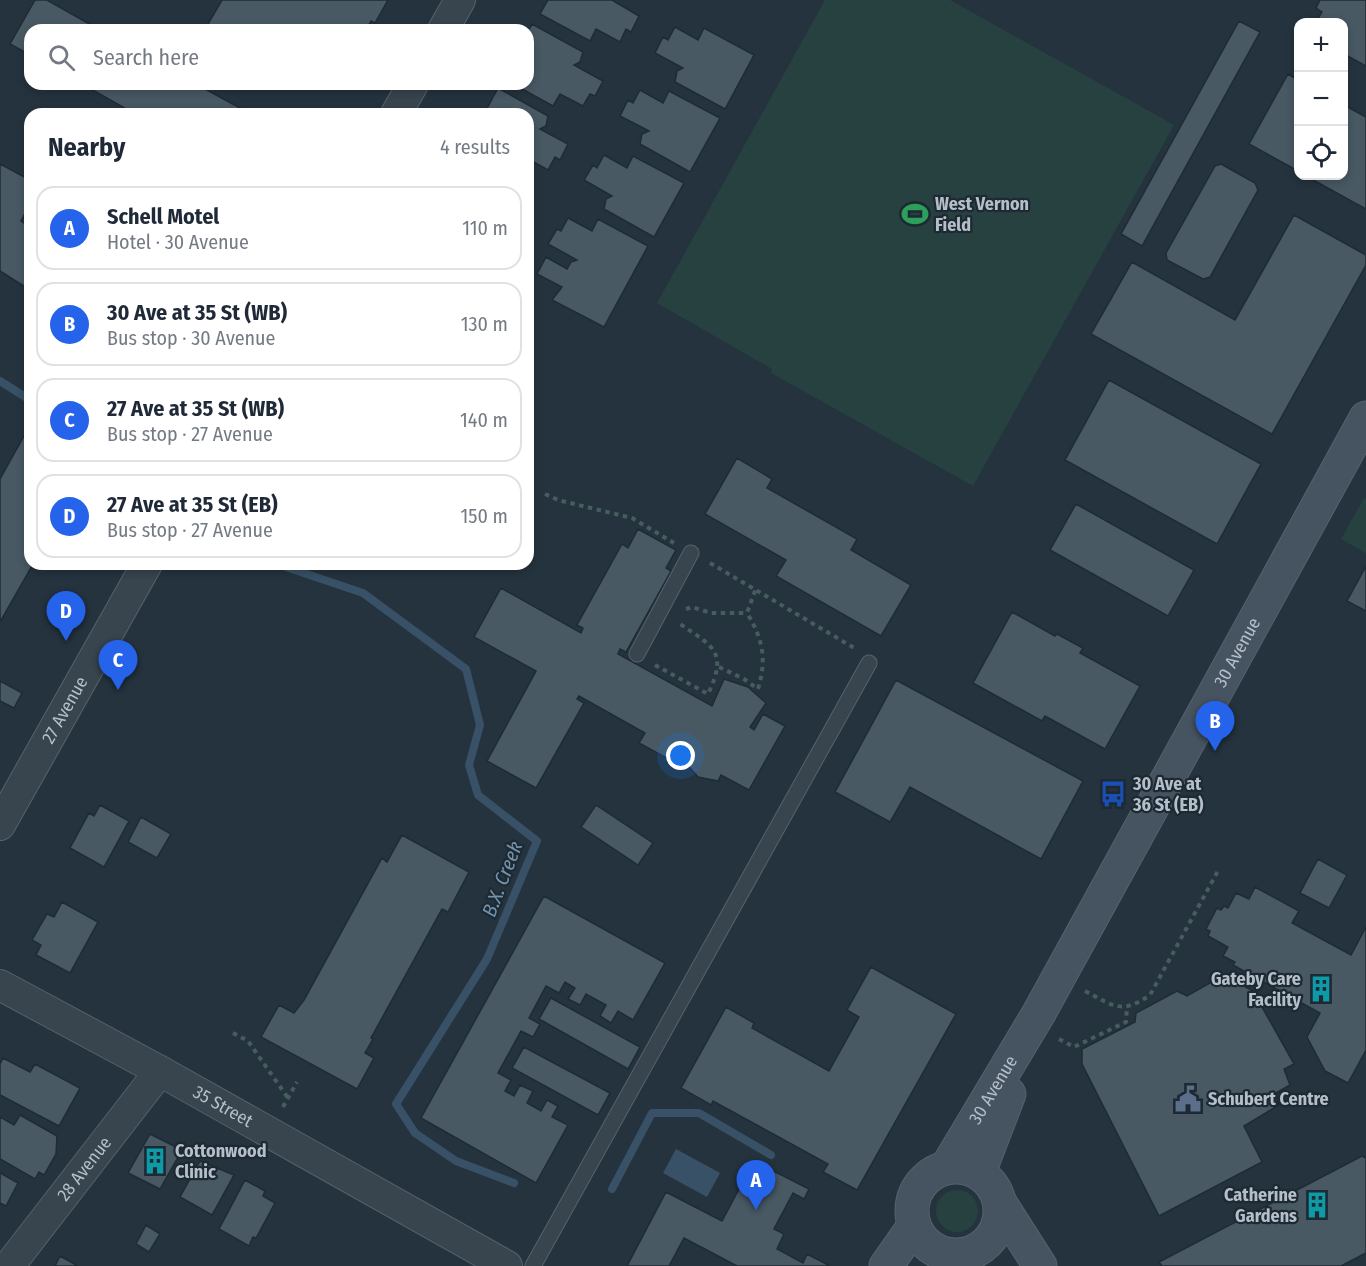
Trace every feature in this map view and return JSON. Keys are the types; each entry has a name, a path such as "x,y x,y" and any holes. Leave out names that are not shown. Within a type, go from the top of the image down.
{"street":[{"path":"446,24 460,0"},
{"path":"399,108 410,90"},
{"name":"30 Avenue","path":"946,1167 1040,1013 1366,418"},
{"name":"27 Avenue","path":"0,825 144,570"},
{"name":"35 Street","path":"0,985 160,1071 507,1266"},
{"name":"30 Avenue","path":"979,1172 1040,1013"},
{"name":"28 Avenue","path":"9,1266 160,1071"},
{"path":"1000,1203 999,1224 988,1243 986,1259 959,1256 933,1259 914,1226 911,1216 913,1201 919,1186 932,1173 946,1167 958,1166 979,1172 995,1188 1000,1203 1040,1266"},
{"path":"886,1266 914,1226"}],"lane":[{"path":"637,654 691,553"},
{"path":"533,1266 869,663"}],"path":[{"path":"545,494 558,500 632,518 756,588 863,653 869,663"},
{"path":"719,667 744,679 758,689 764,662 763,643 747,613 756,588"},
{"path":"637,654 708,694 719,667 717,657 708,643 680,624 680,616 684,609 692,607 711,613 747,613"},
{"path":"1085,992 1119,1009 1134,1006 1150,995 1219,869"},
{"path":"1059,1039 1074,1047 1126,1022 1127,1007"},
{"path":"233,1033 248,1041 288,1098"},
{"path":"283,1107 297,1082"}],"green space":[{"name":"West Vernon Field","path":"825,0 950,0 1174,125 973,486 771,373 772,369 657,303"},
{"path":"1364,498 1366,499 1366,553 1341,539"},
{"path":"957,1190 965,1191 972,1196 977,1203 977,1219 972,1226 965,1231 957,1232 949,1231 942,1226 937,1219 936,1211 937,1203 942,1196 949,1191"}],"water":[{"path":"676,1149 720,1173 707,1197 663,1173"}],"building":[{"path":"35,0 47,0 89,24 24,24 24,52 10,44"},
{"path":"222,0 388,0 375,23 371,21 369,24 208,24"},
{"path":"548,0 612,0 639,16 631,32 626,29 620,42 596,29 590,41 540,14"},
{"path":"1320,0 1366,0 1366,66 1348,56 1348,18 1318,18 1322,12 1316,8"},
{"path":"1239,21 1260,32 1142,246 1121,234"},
{"path":"534,25 583,52 580,62 574,65 603,81 595,96 590,94 583,106 560,94 553,106 524,90 534,90"},
{"path":"675,27 698,40 704,28 754,55 725,109 675,82 677,71 683,68 655,53 663,37 668,40"},
{"path":"1288,74 1294,78 1294,169 1249,144"},
{"path":"93,90 207,90 240,108 124,108"},
{"path":"497,90 502,90 534,108 487,108"},
{"path":"640,90 663,103 669,91 720,118 690,172 640,144 642,134 649,131 620,116 628,100 633,103"},
{"path":"1348,107 1366,117 1366,209 1313,180 1348,180"},
{"path":"534,108 548,116 546,126 540,129 568,144 560,160 555,157 548,170 534,162"},
{"path":"604,155 627,168 633,156 684,183 654,237 604,209 606,199 612,196 584,180 593,165 597,168"},
{"path":"0,164 24,177 24,215 21,221 24,223 24,286 0,271"},
{"path":"1221,164 1255,183 1258,190 1210,277 1203,279 1167,260 1166,253 1215,166"},
{"path":"1294,215 1366,255 1366,265 1272,434 1091,334 1132,262 1235,320"},
{"path":"568,218 592,231 598,219 648,246 604,327 552,300 562,287 537,274 546,257 567,269 571,262 577,260 548,244 557,229 561,231"},
{"path":"1109,380 1261,464 1217,544 1065,460"},
{"path":"24,436 24,570 30,570 0,622 0,479"},
{"path":"737,458 772,479 767,488 857,539 851,550 911,585 881,636 776,576 786,560 705,514"},
{"path":"1076,504 1194,570 1168,616 1050,550"},
{"path":"638,529 676,550 666,568 671,571 626,652 620,649 618,654 712,706 724,679 748,687 766,703 750,727 754,730 763,714 785,726 749,790 721,775 718,781 698,777 682,759 673,755 670,760 639,743 645,733 579,696 577,699 584,703 536,788 487,761 536,671 474,637 501,588 581,633 583,628 577,625 622,544 628,548"},
{"path":"1366,566 1366,611 1347,601"},
{"path":"1012,612 1055,636 1057,634 1083,648 1080,653 1140,686 1105,749 1045,716 1042,721 973,683"},
{"path":"896,680 1083,781 1041,859 910,787 890,822 835,792"},
{"path":"0,681 22,693 14,708 0,701"},
{"path":"100,805 129,821 104,867 70,848 89,813 94,816"},
{"path":"596,805 653,843 638,865 581,827"},
{"path":"141,817 171,834 157,858 128,842"},
{"path":"402,835 469,872 448,912 442,909 371,1038 373,1039 365,1053 374,1058 357,1089 261,1037 279,1005 294,1013 304,1000 382,858 387,862"},
{"path":"1318,859 1347,875 1329,908 1300,893"},
{"name":"Gateby Care Facility","path":"1255,887 1299,911 1292,923 1351,955 1366,927 1366,1050 1348,1083 1325,1071 1307,1037 1320,1013 1233,965 1235,962 1223,956 1228,947 1208,936 1210,931 1206,929 1217,908 1221,910 1224,906 1228,908 1236,893 1249,899"},
{"path":"544,896 665,963 633,1020 618,1011 611,1023 600,1016 606,1005 586,994 580,1005 568,999 575,988 565,982 559,993 546,986 529,1018 540,1024 533,1037 521,1031 498,1073 511,1080 505,1091 514,1096 520,1085 533,1091 527,1103 541,1111 547,1100 558,1106 552,1117 568,1125 536,1183 421,1118"},
{"path":"62,902 98,922 70,973 36,955 41,945 32,940 47,914 54,917"},
{"path":"871,967 956,1014 857,1190 823,1172 828,1164 713,1101 711,1105 681,1088 726,1007 754,1023 752,1028 829,1071 859,1017 847,1010"},
{"name":"Schubert Centre","path":"1224,975 1253,991 1294,1064 1284,1069 1290,1085 1274,1094 1279,1105 1244,1126 1262,1162 1159,1216 1082,1064 1082,1049 1135,1022 1136,1013 1177,991 1187,996"},
{"path":"551,998 640,1047 628,1069 539,1019"},
{"path":"524,1047 610,1093 598,1115 512,1068"},
{"path":"3,1058 30,1072 35,1064 80,1088 59,1126 0,1095 0,1064"},
{"path":"20,1115 57,1136 56,1154 44,1175 39,1172 35,1179 0,1159 0,1117 14,1125"},
{"name":"Cottonwood Clinic","path":"150,1134 182,1150 160,1189 128,1173"},
{"name":"Catherine Gardens","path":"1362,1156 1366,1158 1366,1253 1341,1266 1162,1266 1159,1262"},
{"path":"200,1161 234,1175 212,1215 180,1197"},
{"path":"754,1161 809,1189 804,1199 793,1193 774,1229 784,1234 777,1249 803,1263 807,1254 830,1266 737,1266 684,1238 669,1266 627,1266 666,1192 722,1221"},
{"path":"0,1173 18,1183 6,1206 0,1203"},
{"path":"245,1180 265,1191 263,1196 275,1203 256,1238 253,1237 249,1246 219,1229"},
{"path":"146,1225 160,1234 149,1252 136,1244"},
{"path":"60,1256 78,1266 55,1266"}],"waterway":[{"name":"B.X. Creek","path":"0,381 24,396"},
{"name":"B.X. Creek","path":"295,570 363,593 466,669 480,725 469,765 478,795 537,841 487,959 396,1104 415,1133 456,1161 514,1183"},
{"name":"B.X. Creek","path":"612,1189 652,1113 699,1113 771,1155"}],"place":[{"name":"West Vernon Field","path":"915,214"},
{"name":"27 Ave at 35 St (EB)","path":"66,641"},
{"name":"27 Ave at 35 St (WB)","path":"118,690"},
{"name":"30 Ave at 35 St (WB)","path":"1215,751"},
{"name":"30 Ave at 36 St (EB)","path":"1113,794"},
{"name":"Gateby Care Facility","path":"1321,989"},
{"name":"Schubert Centre","path":"1188,1099"},
{"name":"Cottonwood Clinic","path":"155,1161"},
{"name":"Catherine Gardens","path":"1317,1205"},
{"name":"Schell Motel","path":"756,1210"}]}
